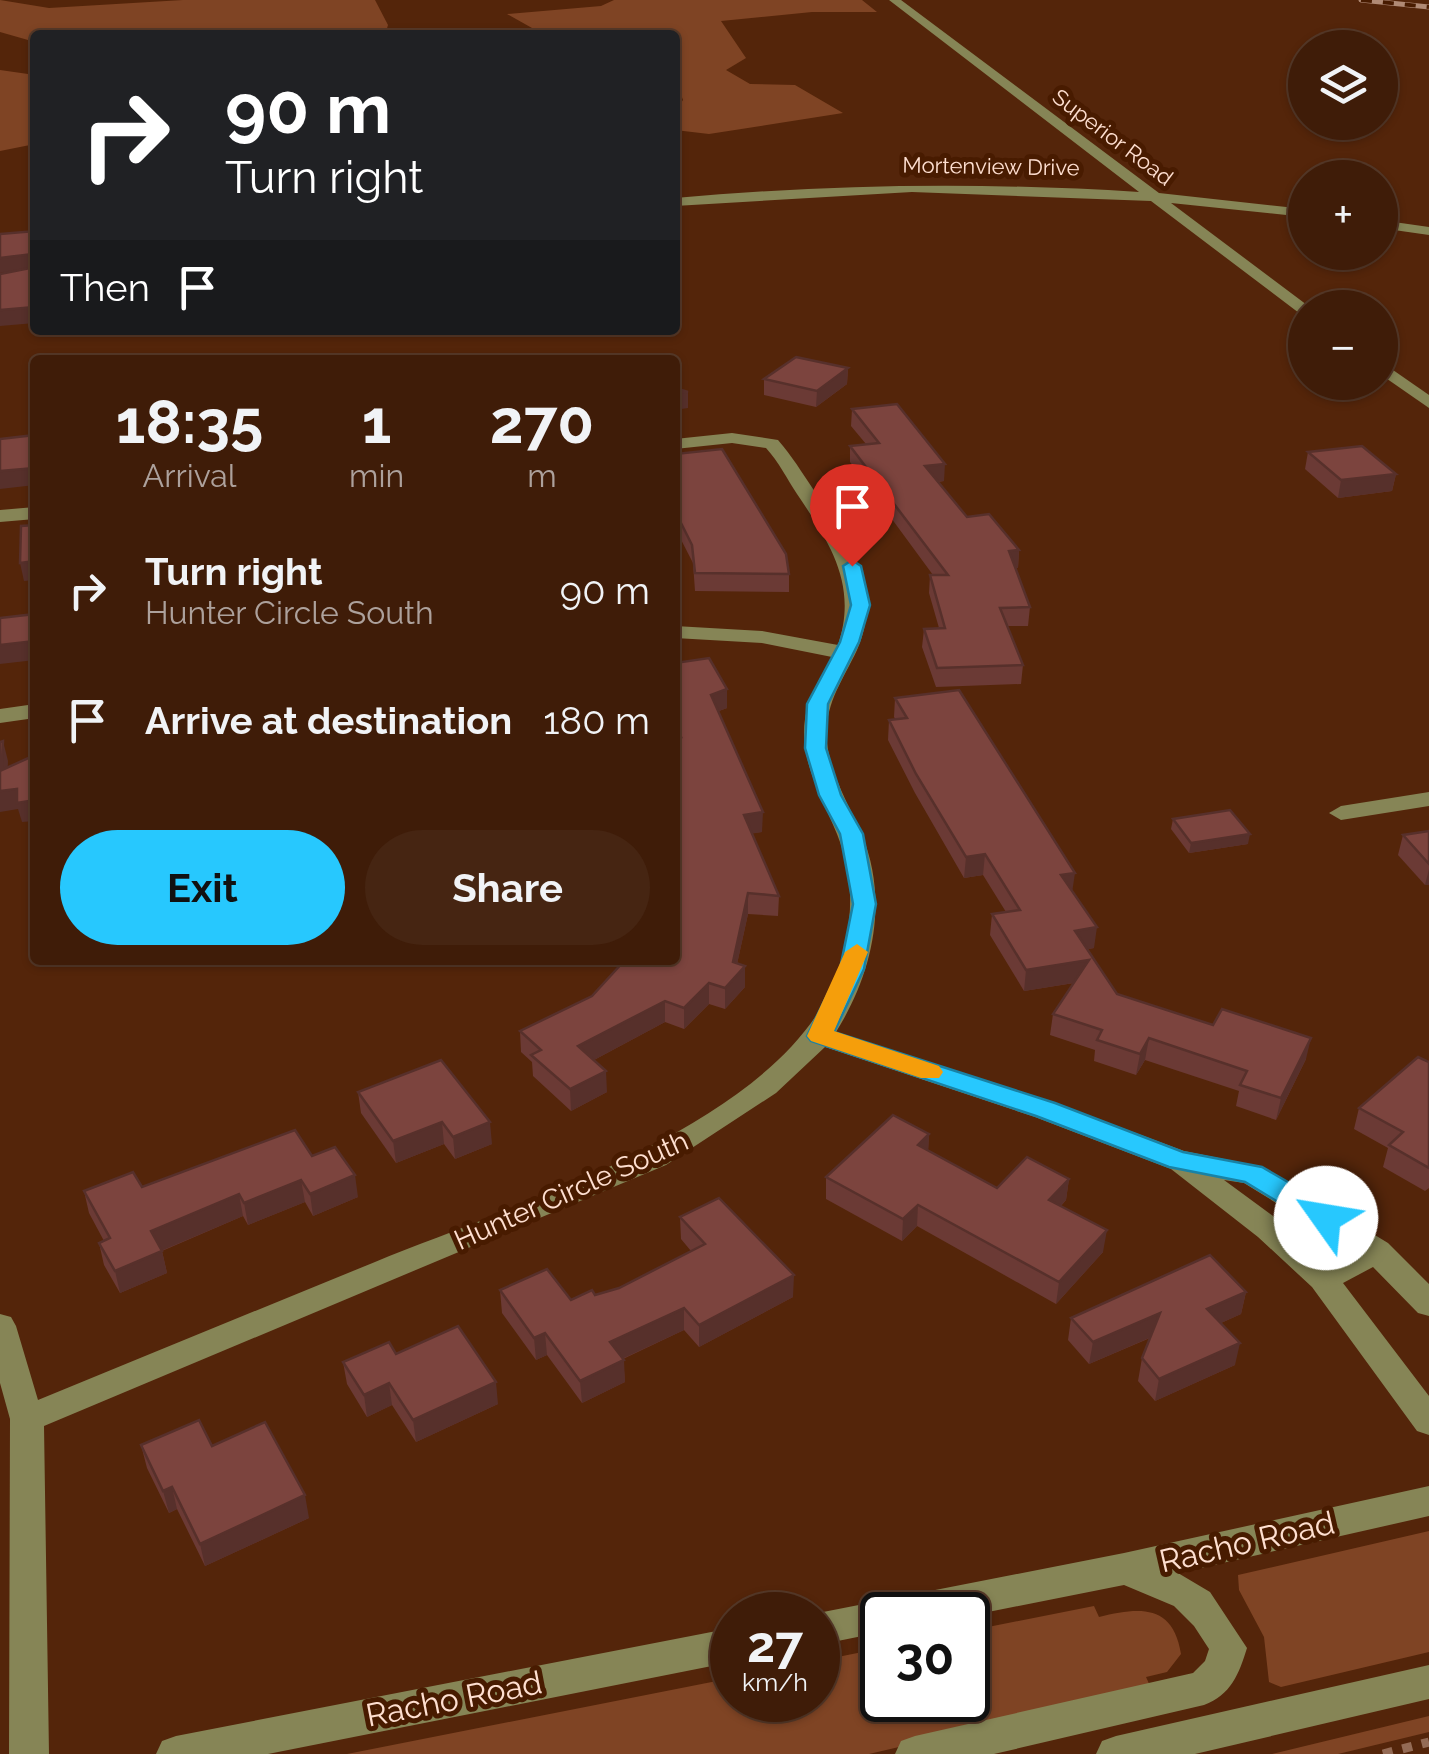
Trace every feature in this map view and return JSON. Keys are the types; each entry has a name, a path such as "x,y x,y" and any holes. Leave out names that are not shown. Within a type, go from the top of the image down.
{"street":[{"name":"Superior Road","path":"894,0 1288,297"},
{"name":"Mortenview Drive","path":"680,202 922,186 1153,195 1288,211"},
{"path":"1398,227 1429,231"},
{"path":"1398,380 1429,403"},
{"name":"Hunter Circle South","path":"26,1419 656,1158 726,1115 820,1036 852,969 865,904 852,834 830,795 815,748 818,704 845,653 860,605 852,566 782,454 763,440 680,444"},
{"path":"0,516 30,513"},
{"path":"680,632 762,637 845,653"},
{"path":"0,716 30,712"},
{"path":"1341,812 1429,798"},
{"path":"820,1036 1045,1110 1179,1160 1252,1174 1377,1251 1429,1304"},
{"path":"1179,1160 1269,1229 1323,1279 1429,1421"},
{"path":"1323,1279 1377,1251"},
{"path":"0,1326 26,1419 29,1754"},
{"name":"Racho Road","path":"990,1595 1429,1501"},
{"path":"915,1754 1204,1688 1221,1670 1228,1648 1206,1607 1184,1591 1124,1569"},
{"name":"Racho Road","path":"184,1753 710,1649"},
{"path":"1116,1754 1429,1682"}],"path":[{"path":"1383,1754 1429,1742"}],"shaded area":[{"path":"0,0 49,8 183,0 375,0 388,25 386,30 30,30 30,41 0,32"},
{"path":"614,0 862,0 877,12 812,12 721,21 746,58 726,70 750,84 795,85 843,113 709,134 680,131 680,30 541,30 507,14 601,6"},
{"path":"0,70 30,74 30,145 0,151"},
{"path":"1429,1531 1429,1652 1281,1687 1269,1682 1264,1637 1239,1590 1238,1575"},
{"path":"1094,1606 1099,1617 1141,1611 1162,1618 1171,1626 1181,1654 1167,1672 1146,1677 1151,1688 869,1754 347,1754 710,1682 710,1722 840,1722 840,1657 860,1652 860,1722 990,1722 990,1627"},
{"path":"1429,1716 1429,1732 1338,1754 1272,1754"}],"building":[{"path":"30,231 30,254 0,258 0,234"},
{"path":"30,268 30,307 0,310 0,274"},
{"path":"796,357 848,368 817,391 764,379"},
{"path":"897,404 945,464 925,466 967,517 989,514 1019,550 1009,551 1030,607 1000,608 1023,665 937,668 924,629 945,628 930,575 948,575 850,446 879,443 852,409"},
{"path":"30,436 30,468 0,471 0,439"},
{"path":"1362,446 1396,474 1341,480 1308,452"},
{"path":"722,449 786,554 789,574 695,573 692,545 680,521 680,453"},
{"path":"30,525 30,562 20,563 21,526"},
{"path":"30,615 30,642 0,645 0,618"},
{"path":"709,658 727,689 711,695 763,812 744,815 779,896 748,893 733,962 745,966 725,988 709,983 684,1008 665,1001 578,1046 606,1071 570,1089 531,1055 541,1050 520,1031 592,996 620,965 680,965 680,662"},
{"path":"959,690 1075,873 1061,875 1097,927 1075,931 1117,994 1213,1025 1222,1009 1311,1038 1281,1098 1240,1085 1247,1071 1149,1038 1140,1054 1097,1040 1102,1030 1053,1014 1089,960 1026,970 992,914 1020,910 985,854 966,857 889,720 907,718 895,698"},
{"path":"3,741 2,770 30,757 30,801 17,803 17,789 0,791"},
{"path":"1230,810 1250,834 1191,843 1173,819"},
{"path":"1429,831 1429,864 1403,835"},
{"path":"1418,1057 1429,1062 1429,1168 1389,1145 1403,1132 1359,1108"},
{"path":"441,1060 490,1122 453,1137 442,1122 393,1141 358,1092"},
{"path":"893,1115 929,1134 918,1145 997,1188 1027,1157 1069,1179 1049,1200 1107,1230 1059,1282 918,1205 903,1219 826,1177"},
{"path":"295,1130 312,1156 335,1147 355,1175 310,1194 301,1180 244,1203 239,1194 151,1231 162,1251 115,1271 99,1243 110,1238 84,1191 133,1172 142,1187"},
{"path":"719,1198 794,1275 699,1325 684,1308 610,1342 624,1360 580,1381 545,1333 534,1338 500,1290 547,1269 571,1300 592,1290 595,1295 619,1288 705,1244 680,1217"},
{"path":"1210,1255 1246,1292 1207,1309 1240,1343 1159,1379 1142,1358 1160,1313 1093,1342 1071,1318"},
{"path":"458,1326 496,1382 413,1420 389,1383 364,1395 343,1362 389,1342 396,1354"},
{"path":"199,1420 212,1446 265,1422 305,1495 200,1544 172,1487 163,1491 141,1445"}],"railway":[{"path":"1361,0 1429,7"}],"slow traffic":[{"path":"857,952 820,1036 930,1072"}],"route":[{"path":"852,566 860,605 856,626 818,704 815,748 830,795 852,834 865,904 852,969 820,1036 1045,1110 1179,1160 1252,1174 1326,1218"}]}
